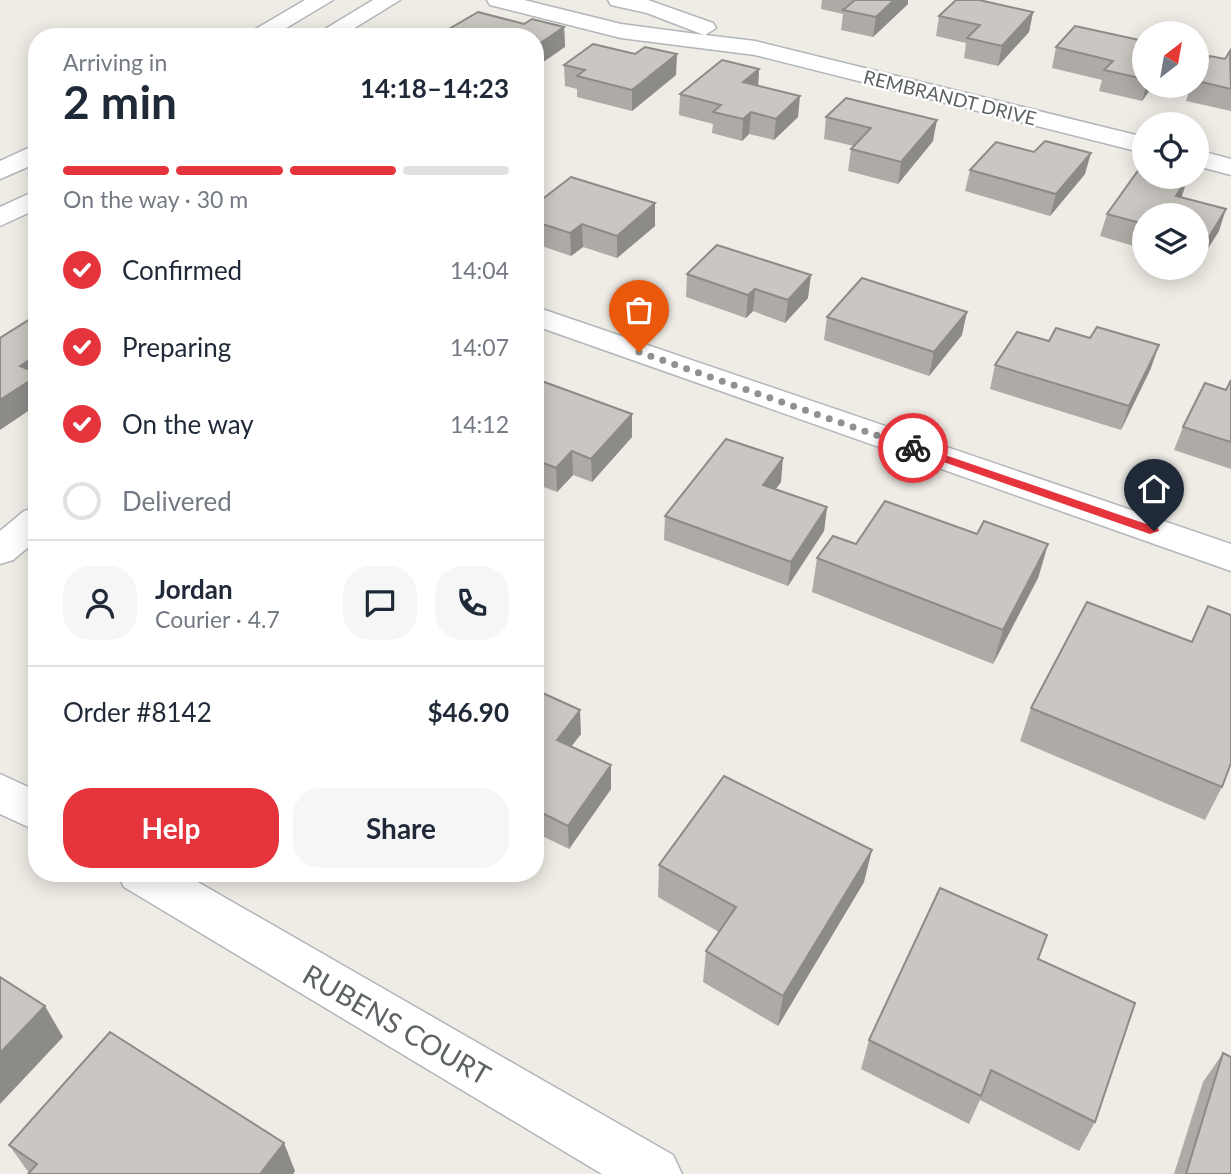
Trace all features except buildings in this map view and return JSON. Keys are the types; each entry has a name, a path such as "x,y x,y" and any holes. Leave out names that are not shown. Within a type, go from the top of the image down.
{"street":[{"path":"270,28 322,0"},
{"path":"339,28 389,0"},
{"name":"REMBRANDT DRIVE","path":"498,0 621,31 755,48 1132,142"},
{"name":"REMBRANDT DRIVE","path":"619,0 654,8 755,48"},
{"path":"0,171 28,157"},
{"path":"1209,161 1231,167"},
{"path":"0,218 28,203"},
{"path":"544,319 1231,558"},
{"path":"0,551 28,528"},
{"path":"0,792 28,808"},
{"name":"RUBENS COURT","path":"155,882 654,1174"}],"way so far":[{"path":"639,352 913,448"}],"route":[{"path":"913,448 1154,531"}]}
